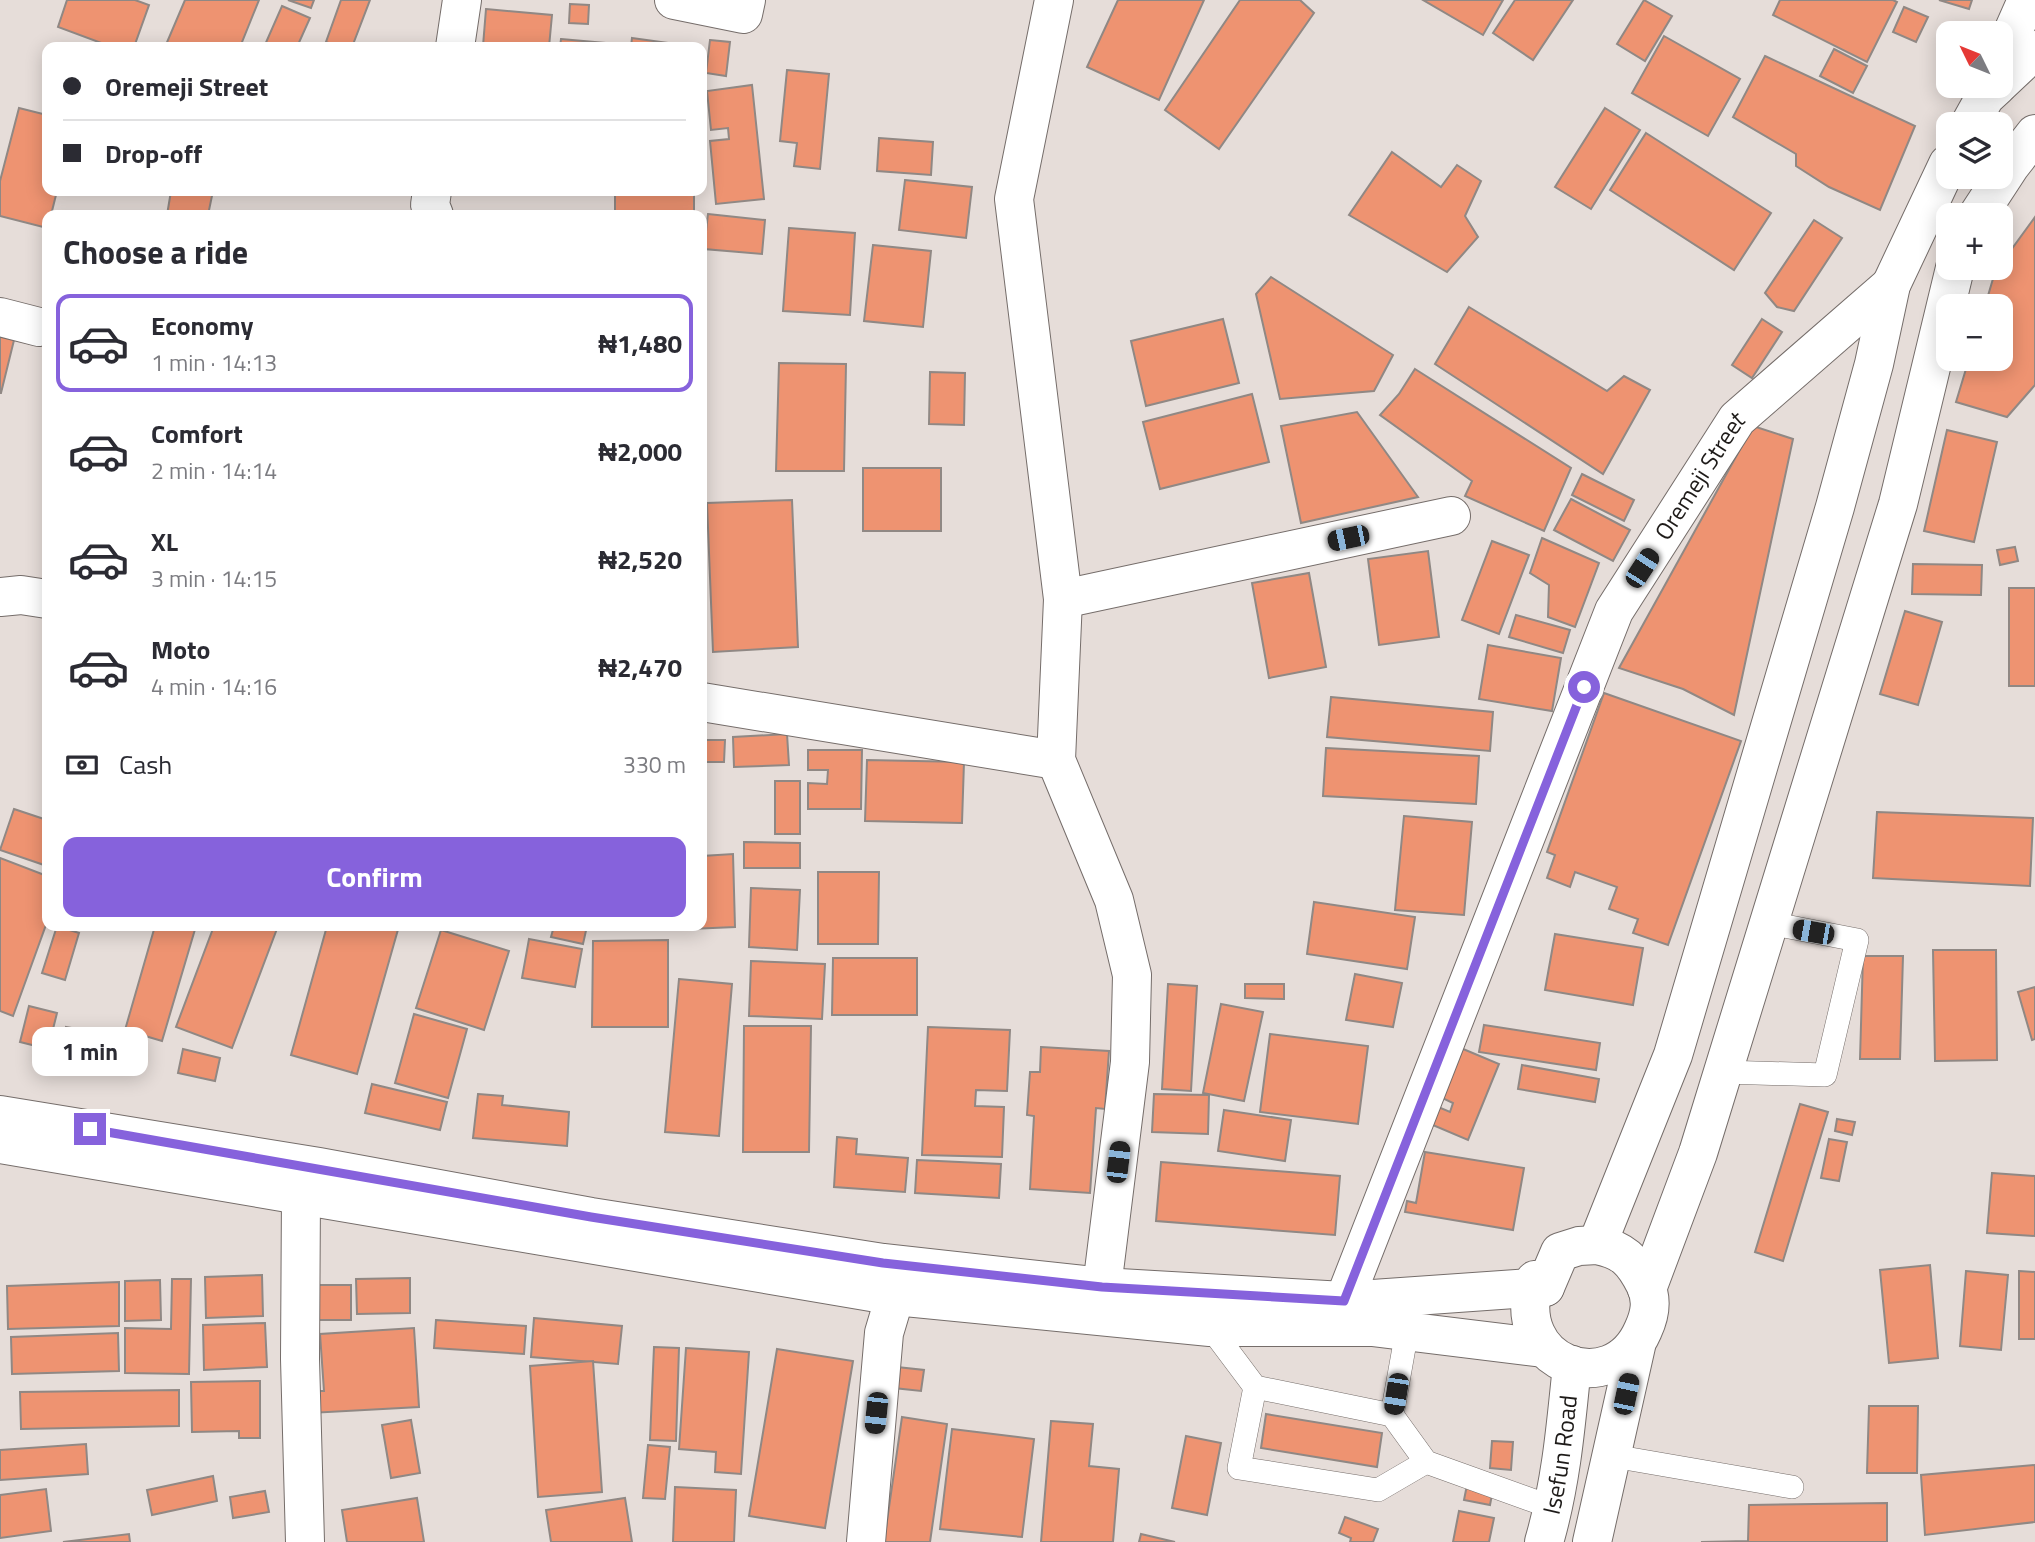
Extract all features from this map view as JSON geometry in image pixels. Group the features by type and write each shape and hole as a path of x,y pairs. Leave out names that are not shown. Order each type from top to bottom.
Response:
{"street":[{"path":"455,42 462,0"},
{"path":"674,0 743,14 746,0"},
{"path":"1054,0 1014,199 1063,599 1056,760 1114,900 1132,975 1130,1062 1102,1287"},
{"path":"2013,30 2026,0"},
{"path":"2013,71 2035,50"},
{"path":"1986,203 2035,134"},
{"path":"1597,1245 1674,1055 1835,507 1874,364 1891,285 1936,189"},
{"path":"1647,1289 1698,1153 1898,504 1952,280"},
{"name":"Oremeji Street","path":"1344,1301 1614,611 1737,419 1891,285"},
{"path":"0,317 39,327"},
{"path":"1063,599 1451,516"},
{"path":"0,597 21,595 42,597"},
{"path":"707,703 1056,760"},
{"path":"0,1115 319,1167 591,1217 883,1263 1102,1287 1344,1301 1545,1287"},
{"path":"0,1144 895,1296 1210,1328 1372,1327 1558,1357 1588,1368 1604,1367 1620,1360 1636,1346"},
{"path":"302,1195 300,1359 305,1542"},
{"path":"1545,1287 1560,1252 1579,1246 1597,1245 1616,1249 1629,1260 1647,1289"},
{"path":"1545,1287 1535,1280 1529,1297 1529,1315 1534,1333 1558,1357"},
{"name":"Isefun Road","path":"1592,1542 1636,1346 1651,1313 1647,1289"},
{"path":"866,1542 884,1333 895,1296"},
{"name":"Isefun Road","path":"1549,1525 1566,1430 1558,1357"}],"lane":[{"path":"1723,1072 1825,1075 1857,940 1769,923"},
{"path":"1210,1328 1255,1387 1392,1415 1426,1462 1549,1525"},
{"path":"1392,1415 1407,1331"},
{"path":"1255,1387 1239,1468 1378,1490 1426,1462"},
{"path":"1613,1456 1792,1487"}],"building":[{"path":"67,0 135,0 149,5 136,42 98,42 58,27"},
{"path":"185,0 259,0 242,42 167,42"},
{"path":"288,0 314,0 311,8"},
{"path":"341,0 370,0 354,42 326,42"},
{"path":"1118,0 1204,0 1159,100 1087,67"},
{"path":"1240,0 1300,0 1314,13 1219,149 1165,110"},
{"path":"1423,0 1503,0 1483,35"},
{"path":"1515,0 1573,0 1533,60 1493,33"},
{"path":"1644,0 1672,16 1645,61 1617,44"},
{"path":"1780,0 1897,2 1867,62 1773,15"},
{"path":"1939,0 1972,0 1969,9"},
{"path":"570,4 589,5 588,24 569,23"},
{"path":"282,6 310,18 299,42 266,42"},
{"path":"1904,7 1928,17 1916,42 1893,32"},
{"path":"486,9 552,15 549,42 483,42"},
{"path":"1664,36 1740,79 1708,136 1632,93"},
{"path":"632,38 661,42 632,42"},
{"path":"561,39 594,42 561,42"},
{"path":"710,40 730,42 726,76 707,73"},
{"path":"1834,49 1867,66 1853,93 1820,76"},
{"path":"1765,56 1915,126 1880,210 1829,187 1796,166 1796,154 1733,117"},
{"path":"787,70 829,74 820,169 794,166 797,143 780,141"},
{"path":"752,85 764,199 716,204 710,141 729,139 728,128 711,130 707,91"},
{"path":"19,108 42,114 42,196 56,196 52,210 42,210 42,227 0,216 0,181"},
{"path":"1605,108 1640,130 1591,209 1555,187"},
{"path":"1646,133 1771,213 1734,270 1610,190"},
{"path":"879,138 933,142 931,175 877,171"},
{"path":"1392,152 1441,187 1457,165 1481,181 1465,216 1478,237 1447,272 1349,215"},
{"path":"905,180 972,187 966,238 899,230"},
{"path":"170,196 212,196 209,210 168,210"},
{"path":"615,196 694,196 694,210 615,210"},
{"path":"708,214 765,220 762,254 707,249"},
{"path":"2035,217 2035,385 2007,417 1956,402 1965,371 2013,371 2013,294 1989,294 1993,280 2013,280 2013,247"},
{"path":"1814,220 1842,238 1794,311 1777,307 1765,293"},
{"path":"789,228 855,233 850,315 783,311"},
{"path":"873,245 931,251 923,327 864,321"},
{"path":"1271,277 1393,355 1374,391 1280,399 1256,294"},
{"path":"1469,307 1607,391 1624,376 1650,390 1603,474 1435,364"},
{"path":"1223,319 1239,383 1146,406 1131,341"},
{"path":"1762,319 1782,332 1752,378 1732,365"},
{"path":"0,328 16,332 1,393 0,393"},
{"path":"779,363 846,364 844,471 776,471"},
{"path":"1415,369 1571,468 1544,531 1465,496 1472,481 1380,415 1399,394"},
{"path":"930,372 965,373 964,425 929,424"},
{"path":"1252,394 1269,462 1160,489 1143,422"},
{"path":"1357,412 1418,497 1301,523 1281,426"},
{"path":"1753,426 1793,439 1734,715 1683,689 1619,668"},
{"path":"1947,430 1997,442 1974,542 1924,531"},
{"path":"863,468 941,468 941,531 863,531"},
{"path":"1582,474 1634,500 1624,521 1572,495"},
{"path":"1571,499 1630,530 1613,561 1554,530"},
{"path":"792,500 798,647 713,652 707,503"},
{"path":"1542,538 1599,563 1575,627 1548,617 1549,585 1530,573"},
{"path":"1492,541 1529,555 1499,634 1462,620"},
{"path":"2015,547 2018,561 2000,565 1997,550"},
{"path":"1428,551 1439,637 1379,645 1368,559"},
{"path":"1913,564 1982,565 1981,595 1912,594"},
{"path":"1309,573 1326,667 1269,678 1252,583"},
{"path":"2009,588 2035,588 2035,686 2009,686"},
{"path":"1905,611 1942,622 1918,705 1880,694"},
{"path":"1516,615 1570,630 1563,653 1509,637"},
{"path":"1488,645 1561,658 1552,711 1479,699"},
{"path":"1604,693 1741,741 1668,945 1633,933 1638,919 1609,909 1617,887 1575,872 1570,887 1547,878 1555,855 1547,852"},
{"path":"1331,697 1493,712 1490,751 1327,737"},
{"path":"787,734 789,765 734,767 733,737"},
{"path":"707,740 725,740 724,762 707,762"},
{"path":"1326,748 1479,756 1476,804 1323,796"},
{"path":"808,750 862,750 861,809 808,809 808,783 827,784 828,770 808,770"},
{"path":"867,760 964,762 962,823 865,821"},
{"path":"775,781 800,781 800,834 775,834"},
{"path":"14,809 42,818 42,864 0,850"},
{"path":"1877,812 2033,818 2030,886 1873,878"},
{"path":"1404,816 1472,822 1464,915 1395,910"},
{"path":"744,842 800,843 800,868 744,868"},
{"path":"733,854 735,927 707,928 707,856"},
{"path":"0,858 42,874 44,931 13,1016 0,1011"},
{"path":"818,872 879,872 878,944 818,944"},
{"path":"751,888 800,890 797,950 749,947"},
{"path":"1314,902 1415,917 1407,969 1307,954"},
{"path":"55,931 79,933 65,980 42,973"},
{"path":"154,931 195,931 162,1041 125,1030"},
{"path":"212,931 276,931 232,1048 176,1027"},
{"path":"326,931 398,931 357,1074 291,1055"},
{"path":"441,931 509,951 484,1030 416,1008"},
{"path":"553,931 586,931 583,944 551,937"},
{"path":"1555,934 1643,948 1633,1005 1545,990"},
{"path":"529,939 582,949 575,987 522,978"},
{"path":"668,940 668,1027 592,1027 593,941"},
{"path":"1933,950 1996,950 1997,1060 1935,1061"},
{"path":"1863,956 1903,956 1900,1059 1860,1059"},
{"path":"833,958 917,958 917,1015 832,1015"},
{"path":"751,961 825,964 822,1019 749,1016"},
{"path":"1355,974 1402,983 1393,1027 1346,1020"},
{"path":"679,979 732,984 719,1136 665,1132"},
{"path":"1168,984 1197,986 1191,1091 1162,1089"},
{"path":"1245,984 1284,984 1284,999 1245,998"},
{"path":"2035,987 2035,1039 2032,1040 2018,992"},
{"path":"1221,1004 1263,1012 1244,1101 1203,1093"},
{"path":"29,1006 57,1013 48,1049 20,1042"},
{"path":"414,1014 467,1029 448,1098 395,1083"},
{"path":"1484,1025 1600,1043 1596,1070 1479,1052"},
{"path":"744,1026 811,1026 809,1152 743,1152"},
{"path":"66,1027 128,1038 122,1074 59,1063"},
{"path":"928,1027 1010,1030 1007,1091 976,1090 975,1106 1004,1107 1002,1157 922,1155"},
{"path":"1270,1034 1368,1046 1358,1124 1260,1112"},
{"path":"1456,1046 1499,1064 1468,1140 1428,1123 1436,1106 1450,1112 1453,1103 1436,1095"},
{"path":"1041,1047 1109,1051 1105,1109 1096,1108 1090,1193 1030,1189 1034,1116 1027,1115 1030,1072 1040,1072"},
{"path":"183,1049 220,1058 215,1081 178,1073"},
{"path":"1522,1065 1599,1079 1595,1102 1518,1089"},
{"path":"372,1084 447,1102 440,1130 365,1113"},
{"path":"478,1094 503,1096 502,1105 569,1112 567,1146 473,1138"},
{"path":"1154,1094 1209,1095 1208,1134 1152,1132"},
{"path":"1800,1104 1828,1112 1783,1261 1755,1252"},
{"path":"1224,1110 1291,1120 1285,1161 1218,1151"},
{"path":"1837,1119 1855,1122 1852,1135 1835,1131"},
{"path":"837,1137 857,1139 856,1154 908,1158 905,1192 834,1187"},
{"path":"1829,1139 1847,1142 1839,1181 1821,1178"},
{"path":"1425,1152 1524,1168 1513,1230 1405,1212 1407,1201 1416,1203"},
{"path":"917,1160 1001,1164 999,1198 915,1193"},
{"path":"1161,1162 1340,1176 1335,1235 1156,1221"},
{"path":"1992,1173 2035,1176 2035,1236 1987,1233"},
{"path":"1930,1265 1938,1358 1889,1363 1880,1270"},
{"path":"1966,1271 2008,1275 2001,1350 1960,1346"},
{"path":"2019,1271 2035,1272 2035,1339 2019,1339"},
{"path":"262,1275 263,1316 206,1318 205,1277"},
{"path":"410,1278 410,1313 357,1314 356,1279"},
{"path":"172,1279 191,1279 189,1374 125,1373 125,1328 171,1329"},
{"path":"160,1280 161,1320 125,1321 125,1281"},
{"path":"119,1282 119,1326 8,1329 7,1286"},
{"path":"312,1285 351,1285 351,1320 312,1320"},
{"path":"534,1318 622,1326 618,1364 531,1357"},
{"path":"436,1320 526,1326 524,1354 434,1348"},
{"path":"265,1323 267,1367 204,1370 203,1325"},
{"path":"414,1328 419,1407 310,1413 309,1391 324,1391 320,1334"},
{"path":"118,1333 119,1371 12,1374 11,1337"},
{"path":"654,1347 679,1348 676,1441 650,1440"},
{"path":"686,1348 749,1352 741,1474 715,1472 716,1452 679,1449"},
{"path":"777,1349 853,1361 825,1528 749,1516"},
{"path":"593,1361 602,1492 538,1497 530,1366"},
{"path":"897,1367 924,1370 921,1391 894,1388"},
{"path":"260,1381 260,1438 239,1438 239,1431 192,1432 191,1382"},
{"path":"179,1390 179,1426 21,1429 20,1392"},
{"path":"1869,1406 1918,1406 1917,1473 1867,1473"},
{"path":"1266,1414 1382,1433 1377,1467 1261,1448"},
{"path":"902,1417 947,1424 930,1542 884,1542"},
{"path":"411,1420 420,1473 391,1478 382,1425"},
{"path":"1051,1421 1093,1424 1089,1466 1119,1469 1113,1542 1041,1542"},
{"path":"952,1429 1034,1439 1022,1537 940,1529"},
{"path":"1186,1436 1221,1443 1207,1515 1172,1508"},
{"path":"1492,1441 1513,1442 1511,1470 1490,1468"},
{"path":"86,1444 88,1474 0,1480 0,1450"},
{"path":"648,1445 670,1447 665,1499 643,1498"},
{"path":"2035,1465 2035,1522 1925,1535 1921,1475"},
{"path":"213,1476 217,1501 152,1515 147,1490"},
{"path":"1467,1485 1493,1489 1490,1505 1464,1500"},
{"path":"675,1487 736,1490 734,1542 673,1542"},
{"path":"46,1489 51,1531 0,1538 0,1495"},
{"path":"265,1491 269,1512 233,1518 230,1497"},
{"path":"417,1498 424,1542 347,1542 342,1510"},
{"path":"625,1498 632,1542 551,1542 546,1510"},
{"path":"1887,1503 1887,1542 1701,1542 1748,1541 1749,1505"},
{"path":"1459,1511 1494,1518 1489,1542 1453,1542"},
{"path":"1345,1517 1378,1529 1373,1542 1350,1542 1351,1538 1339,1533"},
{"path":"129,1534 130,1542 63,1542"},
{"path":"1141,1534 1175,1542 1139,1542"}],"route":[{"path":"90,1129 319,1167 591,1217 883,1263 1102,1287 1344,1301 1584,687"}]}
